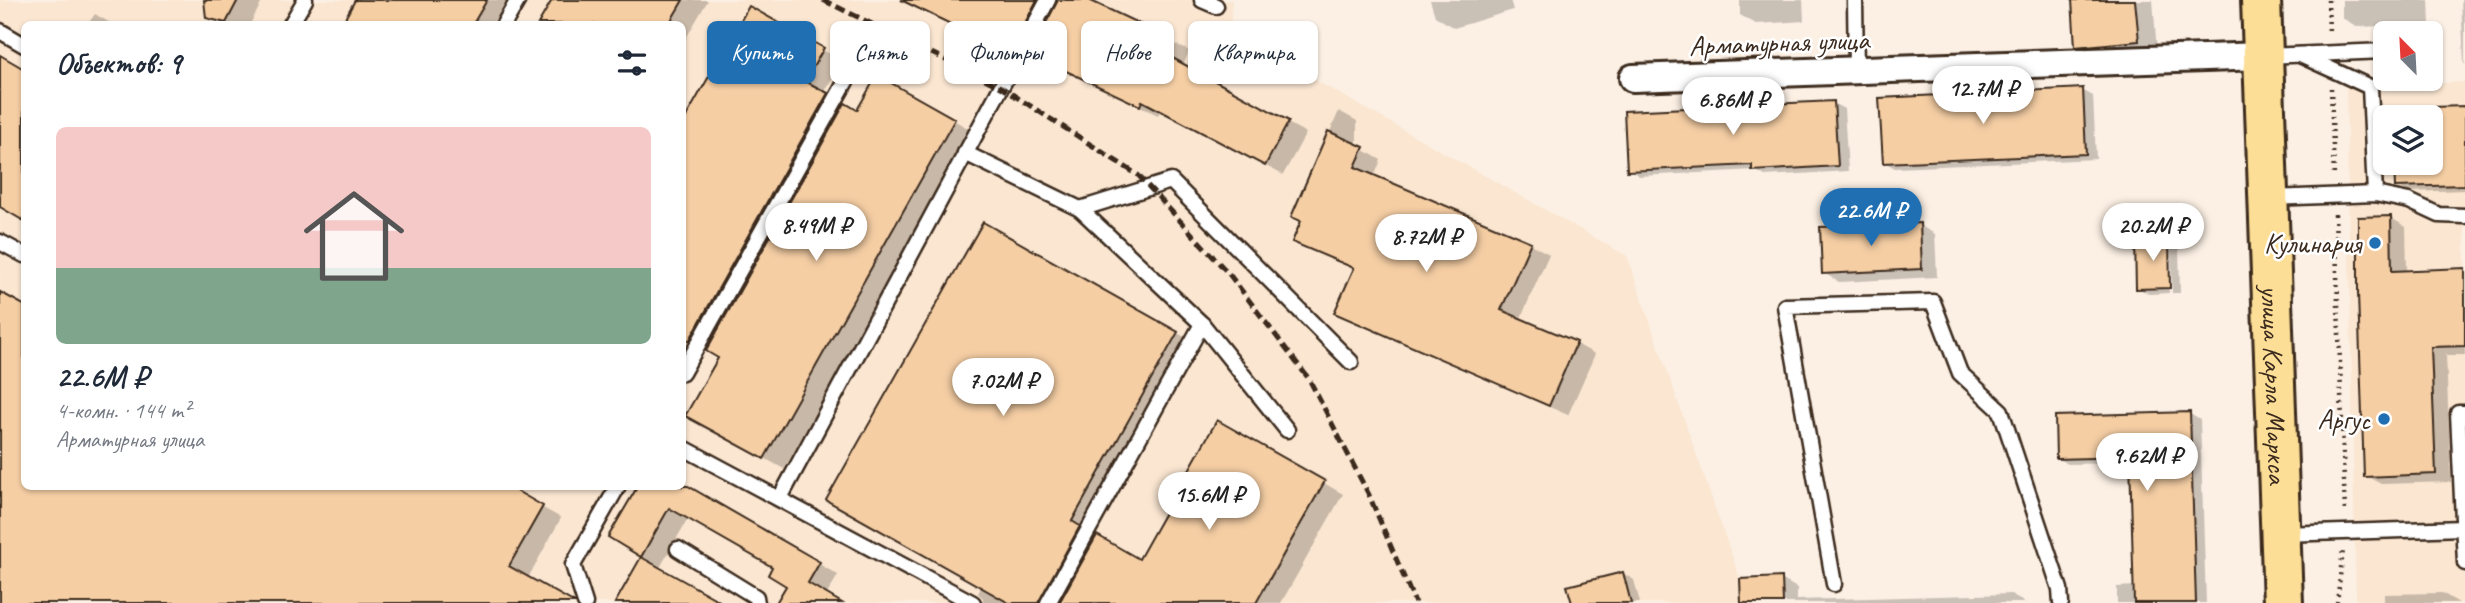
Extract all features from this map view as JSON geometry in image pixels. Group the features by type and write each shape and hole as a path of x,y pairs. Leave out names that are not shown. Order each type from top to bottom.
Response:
{"main road":[{"name":"улица Карла Маркса","path":"2261,0 2283,603"}],"street":[{"name":"Арматурная улица","path":"1633,78 2263,56"}],"lane":[{"path":"293,21 304,0"},
{"path":"507,21 518,0"},
{"path":"780,498 1048,0"},
{"path":"1854,0 1856,71"},
{"path":"0,31 21,43"},
{"path":"2263,56 2300,55 2330,60 2373,53"},
{"path":"2330,60 2370,87 2375,194"},
{"path":"686,366 845,84"},
{"path":"965,153 1080,209 1202,324 1287,430"},
{"path":"1080,209 1171,180 1351,362"},
{"path":"2268,198 2375,194 2409,201 2439,215 2465,216"},
{"path":"0,242 21,253"},
{"path":"1834,584 1785,306 1933,302 1960,373 2001,411 2060,589 2060,603"},
{"path":"1048,603 1202,324"},
{"path":"2465,413 2458,413 2465,563"},
{"path":"686,449 973,603"},
{"path":"585,603 573,565 616,490"},
{"path":"2281,534 2463,528"},
{"path":"678,549 756,597 757,603"}],"path":[{"path":"2328,0 2345,532 2337,603"}],"shaded area":[{"path":"0,0 1232,0 1231,21 1188,21 1188,84 1318,84 1318,82 1627,256 1740,579 1741,603 0,603"},
{"path":"2465,82 2465,603 2356,603 2346,88 2373,87 2373,91 2443,91 2443,83"}],"building":[{"path":"204,0 238,0 227,21 206,18"},
{"path":"355,0 487,0 475,21 344,21"},
{"path":"552,0 683,0 671,21 540,21"},
{"path":"901,0 1037,0 1026,21 944,21"},
{"path":"1058,0 1089,0 1134,21 1081,21 1081,78 1067,71 1067,21 1047,21"},
{"path":"2072,0 2135,0 2139,41 2075,47"},
{"path":"749,6 776,21 740,21"},
{"path":"816,44 824,48 816,62"},
{"path":"0,55 21,67 21,219 0,207"},
{"path":"1174,59 1188,66 1188,84 1221,84 1289,121 1265,166 1142,101 1140,106 1093,84 1174,84"},
{"path":"707,80 707,84 811,84 828,93 689,341 686,340 686,117"},
{"path":"872,84 893,84 955,119 764,459 686,414 718,358 706,351 845,103 857,110"},
{"path":"2083,88 2086,154 1883,163 1879,98"},
{"path":"1834,101 1838,166 1752,171 1752,165 1627,171 1624,111"},
{"path":"2465,106 2465,185 2395,187 2394,175 2443,175 2443,107"},
{"path":"1328,131 1364,147 1355,167 1531,242 1501,310 1577,342 1549,406 1334,313 1354,268 1292,242 1301,221 1291,217"},
{"path":"2391,216 2392,271 2465,268 2465,346 2431,347 2436,474 2364,477 2358,217"},
{"path":"983,222 1178,332 1072,521 1080,526 1038,603 1009,603 826,500"},
{"path":"1920,223 1922,269 1822,274 1820,227"},
{"path":"2169,237 2170,288 2136,289 2135,239"},
{"path":"0,292 21,303 21,490 515,490 543,506 509,566 575,603 0,603"},
{"path":"2190,412 2196,603 2134,603 2130,457 2056,459 2055,416"},
{"path":"1217,420 1325,481 1256,603 1059,603 1097,535 1139,559"},
{"path":"688,486 820,562 808,583 842,603 776,603 786,586 768,575 772,567 669,508 641,557 608,537 635,490 686,490"},
{"path":"641,557 723,603 615,603"},
{"path":"1623,572 1631,603 1572,603 1567,586"},
{"path":"1782,577 1783,603 1741,603 1740,579"}],"railway":[{"path":"823,0 1001,87 1138,175 1229,274 1309,379 1369,495 1415,603"}],"place":[{"name":"Кулинария","path":"2375,243"},
{"name":"Аргус","path":"2384,419"}]}
